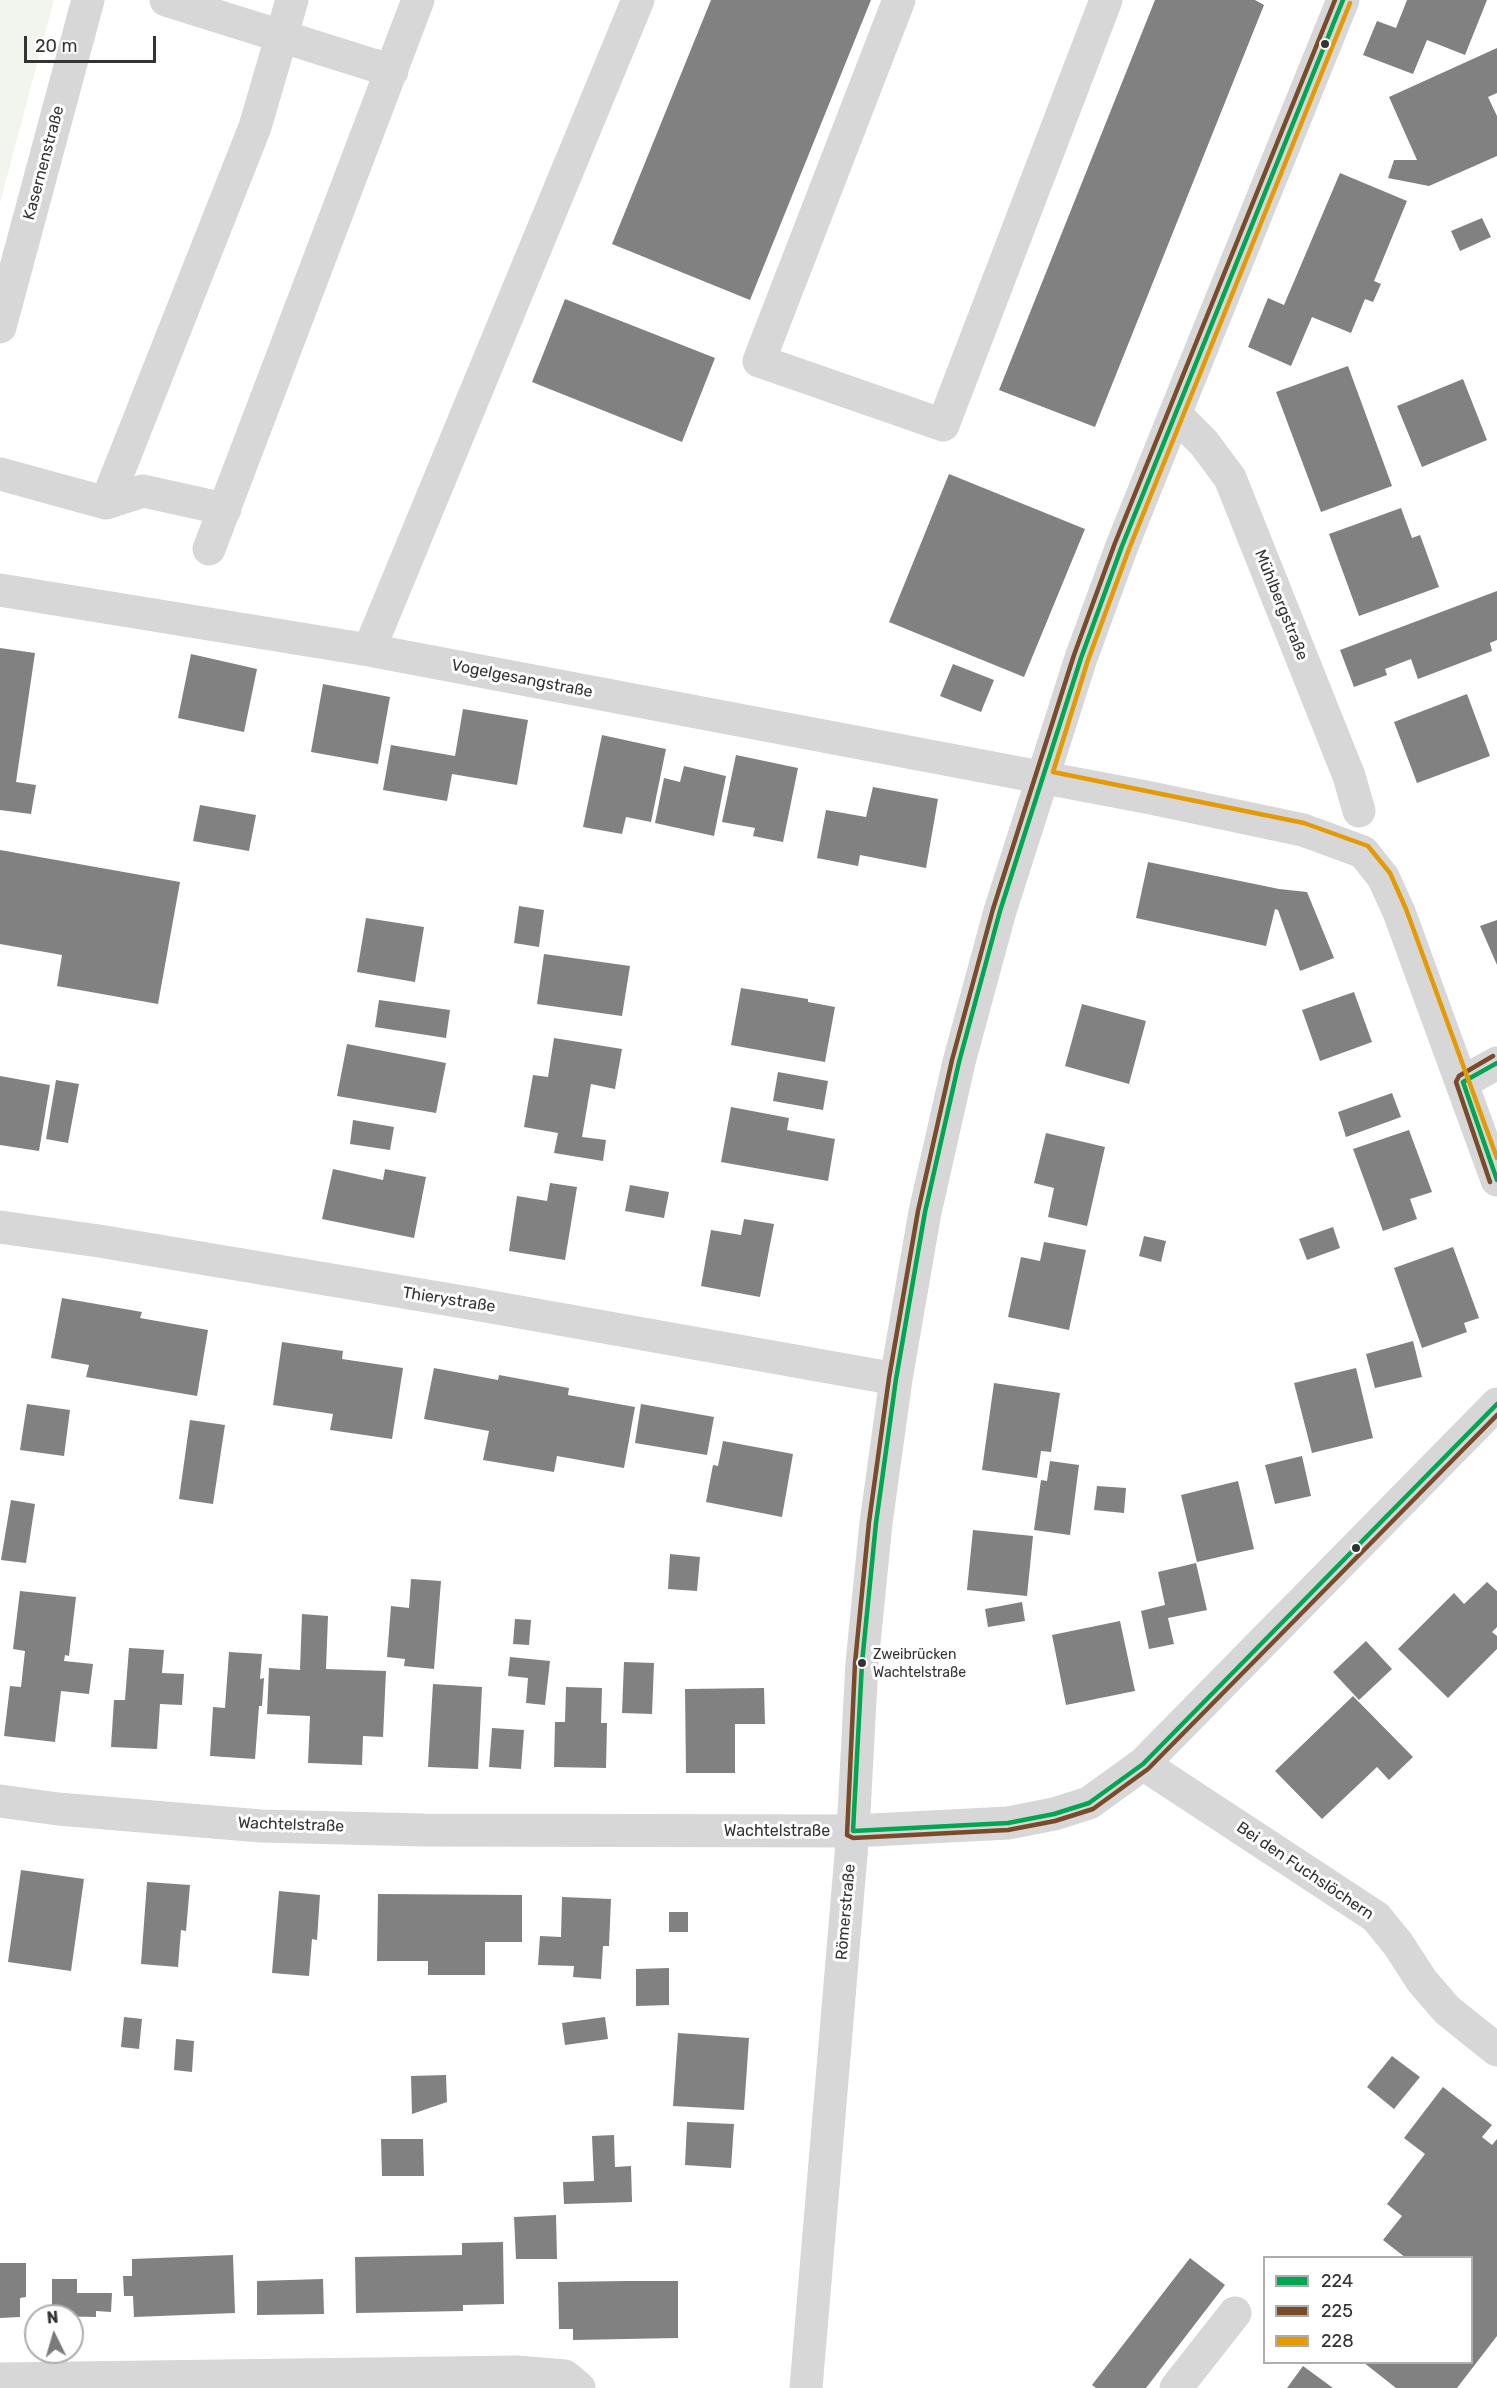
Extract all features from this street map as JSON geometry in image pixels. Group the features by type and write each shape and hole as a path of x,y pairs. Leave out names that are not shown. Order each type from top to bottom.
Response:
{"street":[{"name":"Kasernenstraße","path":"0,327 88,0"},
{"path":"166,0 392,71"},
{"path":"106,503 255,128 292,0"},
{"path":"209,549 418,0"},
{"path":"369,650 638,0"},
{"path":"899,0 759,361 943,425 1106,0"},
{"name":"Römerstraße","path":"806,2388 853,1831 862,1663 876,1523 896,1379 925,1212 958,1062 1000,911 1081,658 1174,414 1343,0"},
{"name":"Mühlbergstraße","path":"1174,414 1204,443 1230,478 1350,776 1359,812"},
{"path":"0,474 106,503 142,490 225,509"},
{"name":"Vogelgesangstraße","path":"0,590 369,650 1043,778"},
{"path":"1043,778 1303,830 1363,852 1383,877 1399,912 1497,1180"},
{"path":"1463,1082 1497,1063"},
{"name":"Thierystraße","path":"0,1227 99,1240 896,1379"},
{"name":"Wachtelstraße","path":"0,1802 261,1826 424,1830 853,1831 1008,1823 1054,1814 1089,1803 1143,1764 1497,1404"},
{"name":"Bei den Fuchslöchern","path":"1143,1764 1376,1917 1398,1944 1422,1981 1447,2010 1497,2050"},
{"path":"1176,2388 1235,2313"},
{"path":"0,2379 517,2372 565,2376 579,2388"}],"shaded area":[{"path":"0,0 54,0 0,203"}],"building":[{"path":"711,0 871,0 750,300 612,244"},
{"path":"1155,0 1255,0 1264,5 1095,427 999,390"},
{"path":"1407,0 1487,0 1465,55 1427,40 1413,74 1363,55 1377,21 1396,28"},
{"path":"1497,48 1497,93 1488,97 1497,116 1497,156 1429,186 1388,178 1394,160 1417,160 1389,97"},
{"path":"1340,173 1407,201 1374,281 1381,284 1373,302 1365,299 1351,333 1312,317 1291,366 1248,347 1268,298 1284,305"},
{"path":"1482,218 1491,237 1460,251 1451,231"},
{"path":"565,299 715,358 682,442 532,382"},
{"path":"1348,366 1392,486 1321,512 1276,392"},
{"path":"1463,379 1487,440 1422,467 1397,406"},
{"path":"949,474 1085,529 1024,677 889,622"},
{"path":"1401,508 1412,538 1420,535 1439,587 1359,616 1329,534"},
{"path":"1497,591 1497,640 1490,643 1492,651 1418,679 1411,659 1385,669 1387,675 1354,687 1340,650"},
{"path":"0,648 35,653 16,782 36,785 31,814 0,810"},
{"path":"191,654 257,669 244,732 178,718"},
{"path":"953,664 994,680 981,712 940,696"},
{"path":"323,684 390,697 378,764 311,752"},
{"path":"1467,694 1490,756 1417,783 1394,722"},
{"path":"463,709 528,720 517,785 452,774 447,801 383,790 391,745 455,756"},
{"path":"602,735 666,749 651,822 626,817 622,834 583,827"},
{"path":"736,755 798,768 783,842 753,836 755,828 722,822"},
{"path":"684,766 726,776 714,836 655,823 664,778 680,782"},
{"path":"873,787 938,799 926,868 860,855 858,866 817,858 826,810 866,817"},
{"path":"200,805 256,815 249,851 193,841"},
{"path":"0,850 180,882 158,1004 57,986 62,955 0,944"},
{"path":"1148,862 1279,889 1307,892 1334,958 1300,971 1278,910 1275,909 1266,946 1136,918"},
{"path":"519,906 544,910 539,947 514,943"},
{"path":"366,918 424,927 415,982 357,972"},
{"path":"1497,920 1497,965 1480,926"},
{"path":"544,954 630,966 622,1016 537,1004"},
{"path":"741,988 808,999 808,1002 835,1007 825,1062 731,1045"},
{"path":"1354,992 1372,1042 1320,1061 1302,1010"},
{"path":"379,1000 450,1010 446,1038 375,1027"},
{"path":"1082,1004 1146,1021 1129,1084 1065,1066"},
{"path":"554,1038 622,1049 615,1089 591,1084 582,1137 606,1140 603,1161 554,1153 558,1133 524,1127 533,1075 548,1077"},
{"path":"347,1044 446,1063 436,1113 337,1096"},
{"path":"778,1072 828,1081 823,1110 773,1101"},
{"path":"0,1076 50,1085 39,1151 0,1145"},
{"path":"56,1080 79,1084 68,1143 46,1139"},
{"path":"1392,1093 1401,1117 1346,1137 1338,1112"},
{"path":"731,1107 789,1118 787,1130 835,1139 828,1181 721,1162"},
{"path":"353,1120 394,1127 390,1150 350,1144"},
{"path":"1409,1130 1432,1192 1410,1199 1417,1219 1383,1231 1353,1149"},
{"path":"1046,1133 1105,1147 1087,1226 1048,1217 1054,1188 1034,1183"},
{"path":"333,1169 383,1180 385,1169 426,1177 414,1238 322,1219"},
{"path":"550,1183 577,1187 565,1260 509,1251 517,1196 547,1201"},
{"path":"630,1185 669,1192 664,1218 625,1211"},
{"path":"744,1219 774,1224 760,1297 701,1286 711,1230 741,1235"},
{"path":"1333,1227 1340,1248 1307,1260 1299,1239"},
{"path":"1144,1236 1166,1241 1161,1262 1139,1256"},
{"path":"1044,1242 1086,1250 1069,1330 1008,1317 1021,1257 1040,1261"},
{"path":"1453,1247 1479,1318 1464,1323 1467,1332 1422,1348 1394,1268"},
{"path":"62,1298 142,1312 140,1318 208,1330 197,1396 86,1377 89,1365 51,1358"},
{"path":"1413,1341 1422,1377 1375,1388 1366,1354"},
{"path":"282,1342 343,1351 342,1359 403,1368 392,1439 330,1430 333,1414 273,1405"},
{"path":"434,1368 498,1380 499,1375 569,1388 568,1395 635,1407 624,1468 557,1456 554,1472 483,1460 489,1431 424,1419"},
{"path":"1356,1368 1373,1438 1312,1453 1294,1383"},
{"path":"994,1383 1060,1393 1051,1452 1041,1451 1037,1478 982,1470"},
{"path":"27,1404 70,1410 64,1456 20,1450"},
{"path":"641,1404 714,1417 707,1455 635,1443"},
{"path":"190,1420 225,1425 213,1504 179,1499"},
{"path":"723,1441 793,1454 782,1517 706,1502 713,1465 718,1466"},
{"path":"1302,1456 1311,1496 1275,1504 1265,1465"},
{"path":"1050,1461 1079,1465 1070,1535 1034,1530 1041,1480 1047,1481"},
{"path":"1238,1481 1254,1549 1197,1562 1181,1495"},
{"path":"1097,1486 1126,1488 1124,1513 1094,1510"},
{"path":"11,1500 35,1504 26,1563 1,1560"},
{"path":"973,1530 1033,1536 1027,1596 967,1590"},
{"path":"670,1554 700,1557 697,1591 668,1589"},
{"path":"1196,1563 1207,1610 1168,1618 1174,1644 1149,1649 1141,1611 1165,1605 1158,1572"},
{"path":"411,1579 441,1581 434,1669 404,1666 405,1659 387,1657 391,1606 409,1608"},
{"path":"1487,1582 1497,1591 1497,1627 1492,1632 1497,1636 1497,1649 1448,1698 1398,1649 1454,1593 1464,1604"},
{"path":"20,1591 76,1597 69,1656 65,1655 64,1661 93,1664 89,1694 61,1691 55,1742 4,1736 10,1686 21,1687 25,1651 13,1649"},
{"path":"1022,1602 1025,1621 988,1627 985,1609"},
{"path":"302,1614 328,1616 326,1669 386,1671 383,1737 363,1736 362,1765 308,1763 310,1716 267,1714 269,1668 300,1670"},
{"path":"515,1619 531,1620 529,1645 513,1644"},
{"path":"1120,1621 1135,1691 1066,1705 1052,1635"},
{"path":"1366,1641 1392,1669 1359,1700 1333,1672"},
{"path":"129,1648 164,1650 162,1673 184,1674 182,1705 160,1704 157,1749 111,1747 114,1700 125,1700"},
{"path":"229,1652 262,1654 260,1679 264,1678 262,1706 259,1706 255,1759 210,1756 213,1707 225,1708"},
{"path":"510,1657 550,1661 545,1705 526,1703 528,1678 508,1676"},
{"path":"624,1662 654,1663 652,1714 622,1713"},
{"path":"433,1684 482,1687 478,1769 428,1767"},
{"path":"566,1687 602,1688 601,1723 607,1723 606,1768 554,1767 555,1722 565,1722"},
{"path":"764,1688 765,1724 735,1724 735,1773 686,1773 685,1689"},
{"path":"1353,1696 1413,1757 1389,1780 1377,1767 1322,1819 1275,1771"},
{"path":"492,1728 524,1730 521,1769 489,1767"},
{"path":"21,1870 84,1879 71,1971 8,1962"},
{"path":"147,1882 190,1885 186,1931 181,1930 178,1967 141,1964"},
{"path":"279,1891 320,1895 317,1940 312,1939 309,1976 272,1973"},
{"path":"378,1894 522,1895 522,1942 485,1942 485,1975 428,1975 428,1961 377,1961"},
{"path":"562,1897 611,1899 609,1946 603,1946 601,1979 573,1977 574,1966 538,1965 540,1936 561,1937"},
{"path":"669,1912 688,1912 688,1932 669,1932"},
{"path":"669,1968 669,2005 636,2006 636,1969"},
{"path":"124,2017 142,2019 139,2049 121,2047"},
{"path":"605,2017 608,2039 565,2045 562,2023"},
{"path":"678,2033 749,2038 744,2110 673,2106"},
{"path":"176,2039 194,2041 192,2072 174,2070"},
{"path":"1392,2056 1420,2077 1394,2109 1367,2087"},
{"path":"446,2075 447,2102 412,2114 411,2076"},
{"path":"1443,2087 1492,2125 1482,2137 1492,2145 1497,2139 1497,2336 1457,2388 1396,2388 1366,2364 1473,2364 1473,2256 1403,2256 1383,2240 1402,2216 1387,2204 1425,2154 1404,2138"},
{"path":"687,2122 734,2124 731,2168 685,2165"},
{"path":"614,2135 615,2167 631,2166 632,2202 564,2204 563,2182 594,2181 592,2136"},
{"path":"381,2139 423,2139 424,2176 382,2176"},
{"path":"556,2215 557,2259 516,2259 514,2217"},
{"path":"503,2242 504,2304 463,2305 463,2311 356,2313 355,2257 462,2255 462,2243"},
{"path":"233,2255 235,2313 134,2317 133,2296 124,2296 123,2276 132,2276 132,2259"},
{"path":"1190,2258 1225,2285 1146,2388 1096,2388 1092,2385"},
{"path":"0,2263 26,2263 26,2297 20,2298 20,2317 0,2318"},
{"path":"52,2279 77,2279 77,2293 112,2293 111,2312 96,2311 96,2317 84,2317 84,2304 52,2304"},
{"path":"323,2279 324,2314 257,2315 257,2281"},
{"path":"678,2281 678,2338 573,2340 573,2329 559,2329 558,2282"},
{"path":"1303,2366 1333,2388 1287,2388"}],"transit line":[{"name":"225","path":"1335,0 1115,543 1074,655 993,909 952,1060 918,1211 889,1378 869,1522 855,1663 847,1835 853,1838 1008,1830 1055,1821 1093,1809 1148,1769 1497,1415"},
{"name":"224","path":"1343,0 1122,546 1081,658 1000,911 959,1062 925,1212 896,1379 876,1523 862,1663 853,1831 1008,1823 1054,1814 1089,1803 1143,1764 1497,1404"},
{"name":"228","path":"1350,3 1129,549 1088,660 1053,772 1304,823 1368,846 1390,873 1406,909 1497,1158"},
{"name":"225","path":"1490,1182 1456,1082 1459,1076 1493,1056"},
{"name":"224","path":"1497,1063 1463,1082 1497,1180"}],"place":[{"name":"Zweibrücken Wachtelstraße","path":"862,1663"}]}
